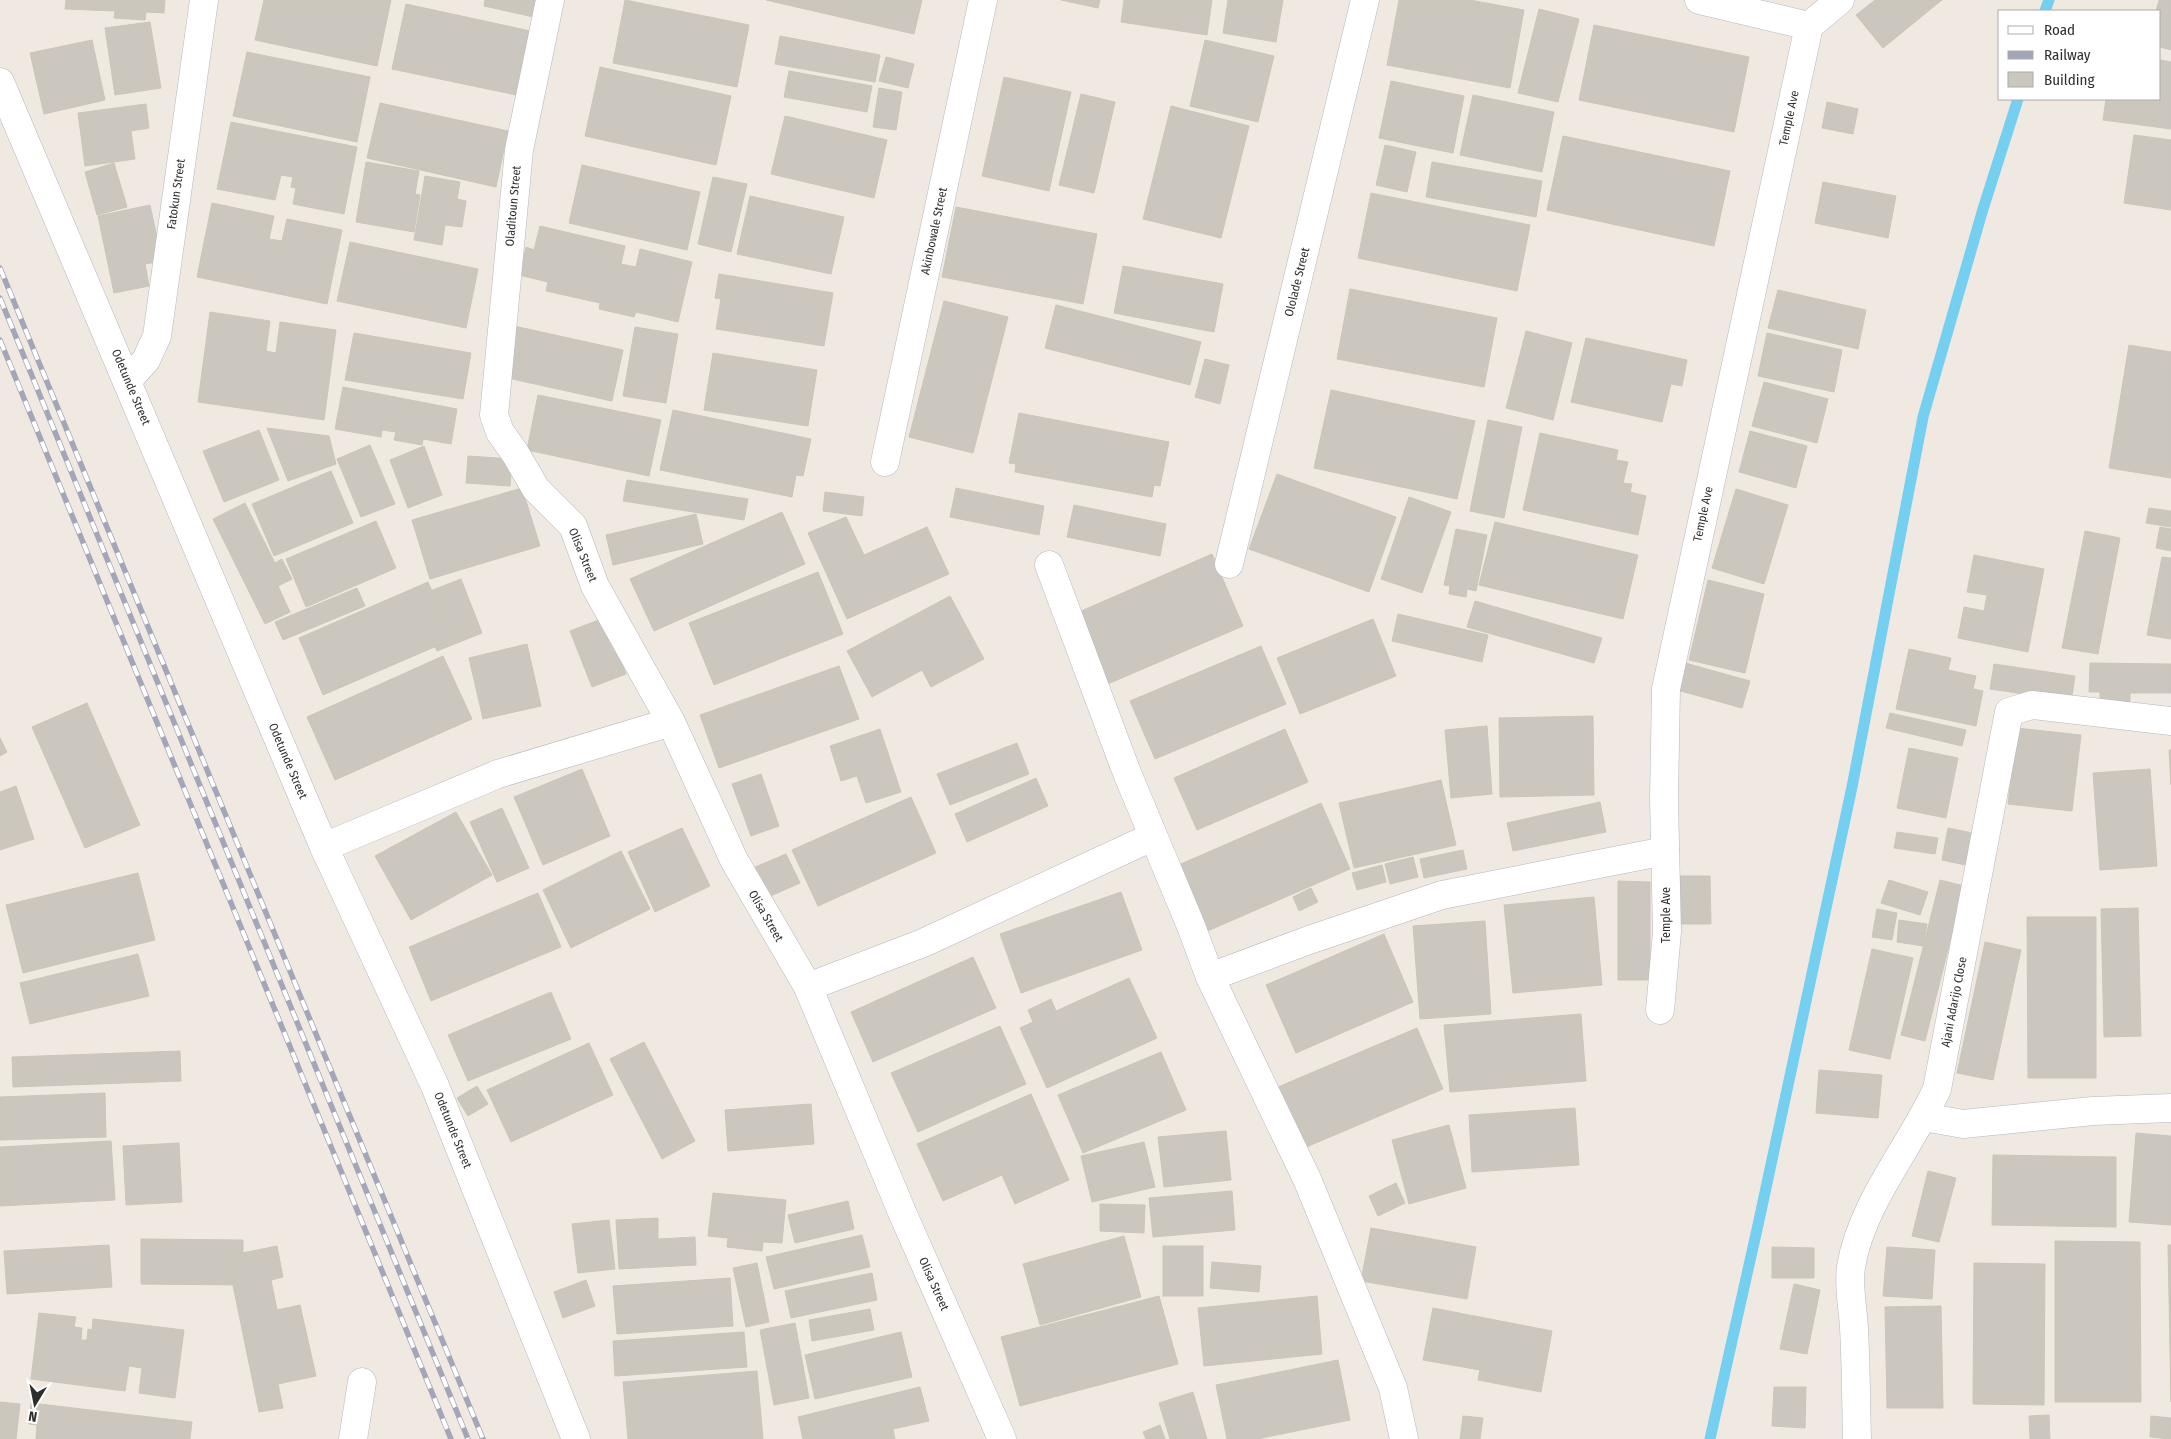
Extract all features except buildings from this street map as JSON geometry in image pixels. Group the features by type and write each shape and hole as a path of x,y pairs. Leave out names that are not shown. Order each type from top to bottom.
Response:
{"street":[{"name":"Fatokun Street","path":"128,380 146,360 157,336 204,0"},
{"name":"Oladitoun Street","path":"494,415 519,150 550,0"},
{"name":"Akinbowale Street","path":"885,462 984,0"},
{"name":"Ololade Street","path":"1229,564 1365,0"},
{"path":"1699,0 1809,26 1840,0"},
{"name":"Temple Ave","path":"1660,1010 1667,932 1665,850 1666,689 1809,26"},
{"name":"Odetunde Street","path":"0,82 128,380 324,847 435,1086 576,1439"},
{"name":"Olisa Street","path":"494,415 500,432 536,489 572,526 595,586 671,722 734,860 808,987 902,1212 1002,1439"},
{"path":"1049,565 1152,837 1192,926 1210,977 1307,1179 1393,1388 1404,1439"},
{"name":"Ajani Adarijo Close","path":"1857,1439 1851,1268 1864,1226 1886,1180 1924,1117 1937,1089 2009,712 2032,705 2171,721"},
{"path":"324,847 498,774 671,722"},
{"path":"808,987 924,942 1152,837"},
{"path":"1210,977 1442,894 1665,850"},
{"path":"1924,1117 1963,1124 2093,1111 2171,1108"},
{"path":"353,1439 362,1382"}],"waterway":[{"path":"2045,10 2049,0"},
{"path":"1710,1439 1852,787 1923,417 1983,209 2018,100"}],"railway":[{"path":"0,268 483,1439"},
{"path":"0,298 468,1439"},
{"path":"0,340 451,1439"}]}
